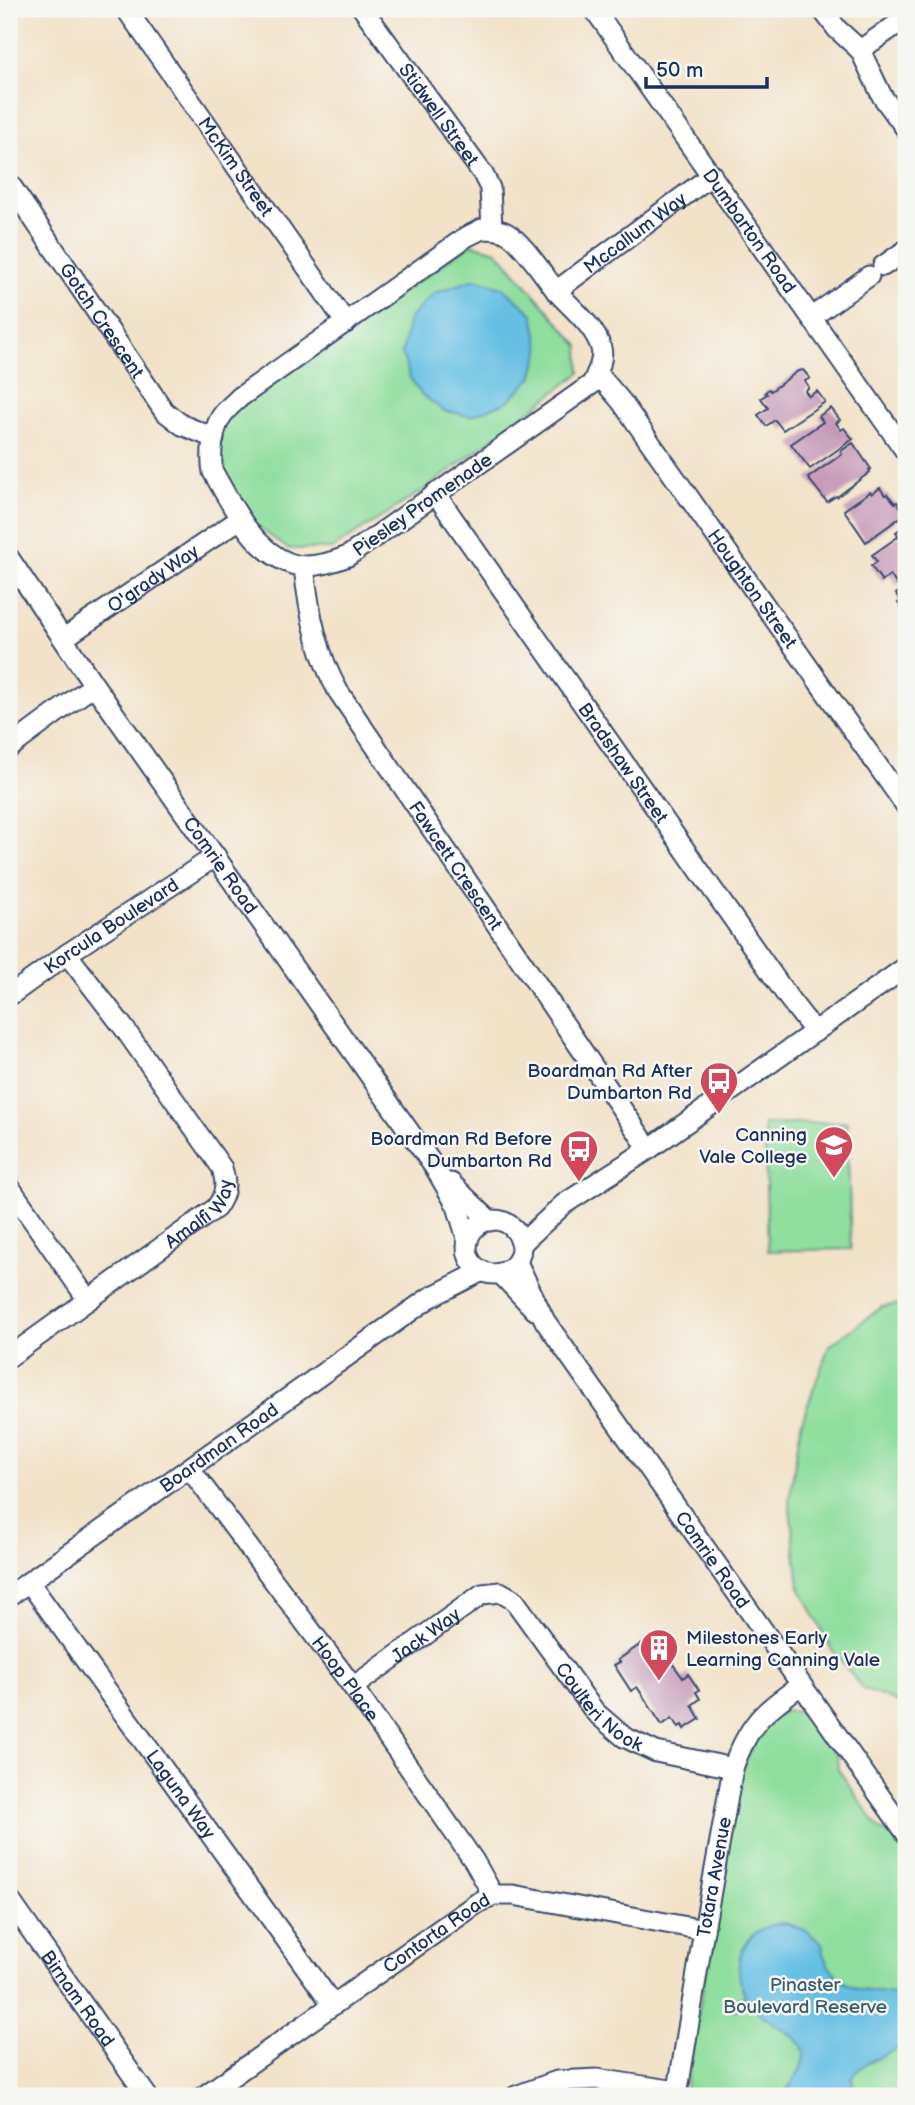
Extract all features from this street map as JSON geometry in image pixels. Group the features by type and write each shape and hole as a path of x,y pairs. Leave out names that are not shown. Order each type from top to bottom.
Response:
{"street":[{"name":"McKim Street","path":"126,9 346,323"},
{"name":"Stidwell Street","path":"363,9 483,174 490,188 492,229"},
{"name":"Dumbarton Road","path":"594,9 906,452"},
{"path":"822,9 837,29 860,50 882,96 906,129"},
{"path":"860,50 906,18"},
{"name":"Mccallum Way","path":"556,291 712,175"},
{"name":"Gotch Crescent","path":"9,183 164,411 181,425 214,438"},
{"path":"304,566 290,564 265,548 240,519 213,472 211,464 214,438 221,417 240,397 466,237 482,229 492,229 507,232 516,241 597,339 601,350 597,373"},
{"path":"811,317 906,250"},
{"name":"Piesley Promenade","path":"304,566 329,563 348,556 582,392 592,384 597,373"},
{"name":"Houghton Street","path":"597,373 621,401 906,806"},
{"name":"Bradshaw Street","path":"435,493 815,1032"},
{"name":"O'grady Way","path":"64,638 240,519"},
{"name":"Comrie Road","path":"9,558 94,685 435,1168 457,1206 468,1246"},
{"name":"Fawcett Crescent","path":"304,566 311,618 338,691 649,1149"},
{"path":"9,748 94,685"},
{"name":"Korcula Boulevard","path":"9,996 67,954 216,856"},
{"name":"Amalfi Way","path":"9,1357 216,1208 225,1195 226,1182 222,1168 124,1028 67,954"},
{"name":"Boardman Road","path":"429,1298 491,1272 512,1267 519,1253 565,1204 649,1149 906,967"},
{"name":"Comrie Road","path":"435,1168 499,1223"},
{"path":"9,1186 88,1300"},
{"name":"Boardman Road","path":"9,1596 429,1298 462,1264 476,1228 565,1204"},
{"path":"499,1223 519,1237 519,1253"},
{"path":"468,1246 475,1266 491,1272"},
{"name":"Comrie Road","path":"519,1253 545,1321"},
{"name":"Comrie Road","path":"491,1272 545,1321 906,1833"},
{"name":"Hoop Place","path":"190,1469 353,1687 474,1861 493,1895"},
{"name":"Laguna Way","path":"29,1582 333,2005"},
{"name":"Jack Way","path":"353,1687 482,1594 500,1592"},
{"name":"Coulteri Nook","path":"500,1592 514,1600 595,1712 624,1737 656,1752 733,1768"},
{"name":"Totara Avenue","path":"677,2094 733,1768 742,1742 751,1728 777,1702 801,1685"},
{"name":"Contorta Road","path":"204,2096 476,1903 493,1895 513,1895 704,1930"},
{"name":"Birnam Road","path":"9,1899 147,2096"},
{"path":"516,2096 557,2081 597,2079 677,2094"}],"green space":[{"path":"472,244 497,251 579,346 580,373 431,485 332,549 288,549 233,508 210,462 218,420"},
{"path":"847,1122 851,1249 768,1251 764,1125"},
{"path":"906,1303 906,1706 863,1689 830,1647 799,1585 789,1501 801,1424 829,1346 882,1307"},
{"name":"Pinaster Boulevard Reserve","path":"788,1711 802,1713 811,1721 837,1756 838,1769 880,1830 892,1834 906,1855 906,2096 684,2096 740,1775 763,1727 778,1714"}],"water":[{"path":"475,279 502,287 533,314 540,351 532,378 507,402 471,416 444,411 421,394 410,378 402,354 409,319 434,293"},
{"path":"785,1923 805,1930 822,1943 828,1965 842,1981 859,1990 893,1994 906,2005 905,2039 895,2050 857,2071 851,2079 853,2082 850,2096 782,2096 797,2075 804,2059 803,2048 796,2039 759,2012 747,1998 741,2002 738,2009 729,2007 731,1999 739,1999 745,1995 739,1969 744,1947 760,1930"}],"building":[{"path":"803,370 810,378 805,381 809,387 805,391 809,396 817,391 825,402 783,430 775,420 766,426 758,415 768,408 761,398 769,389 771,391"},
{"path":"831,408 840,420 836,423 853,439 810,469 791,444 823,422 819,416"},
{"path":"853,443 871,469 870,472 827,502 808,478"},
{"path":"880,488 885,495 897,502 905,514 866,542 844,510"},
{"path":"906,525 906,579 897,585 890,575 882,581 871,566 877,562 872,555 899,536 896,532"},
{"path":"906,587 906,615 896,594"},
{"name":"Milestones Early Learning Canning Vale","path":"644,1642 662,1669 672,1663 683,1678 688,1674 699,1690 696,1692 700,1699 692,1705 700,1719 684,1729 672,1718 662,1725 637,1687 631,1691 614,1665"}],"place":[{"name":"Boardman Rd After Dumbarton Rd","path":"719,1115"},
{"name":"Canning Vale College","path":"834,1179"},
{"name":"Boardman Rd Before Dumbarton Rd","path":"579,1183"},
{"name":"Milestones Early Learning Canning Vale","path":"659,1682"}]}
